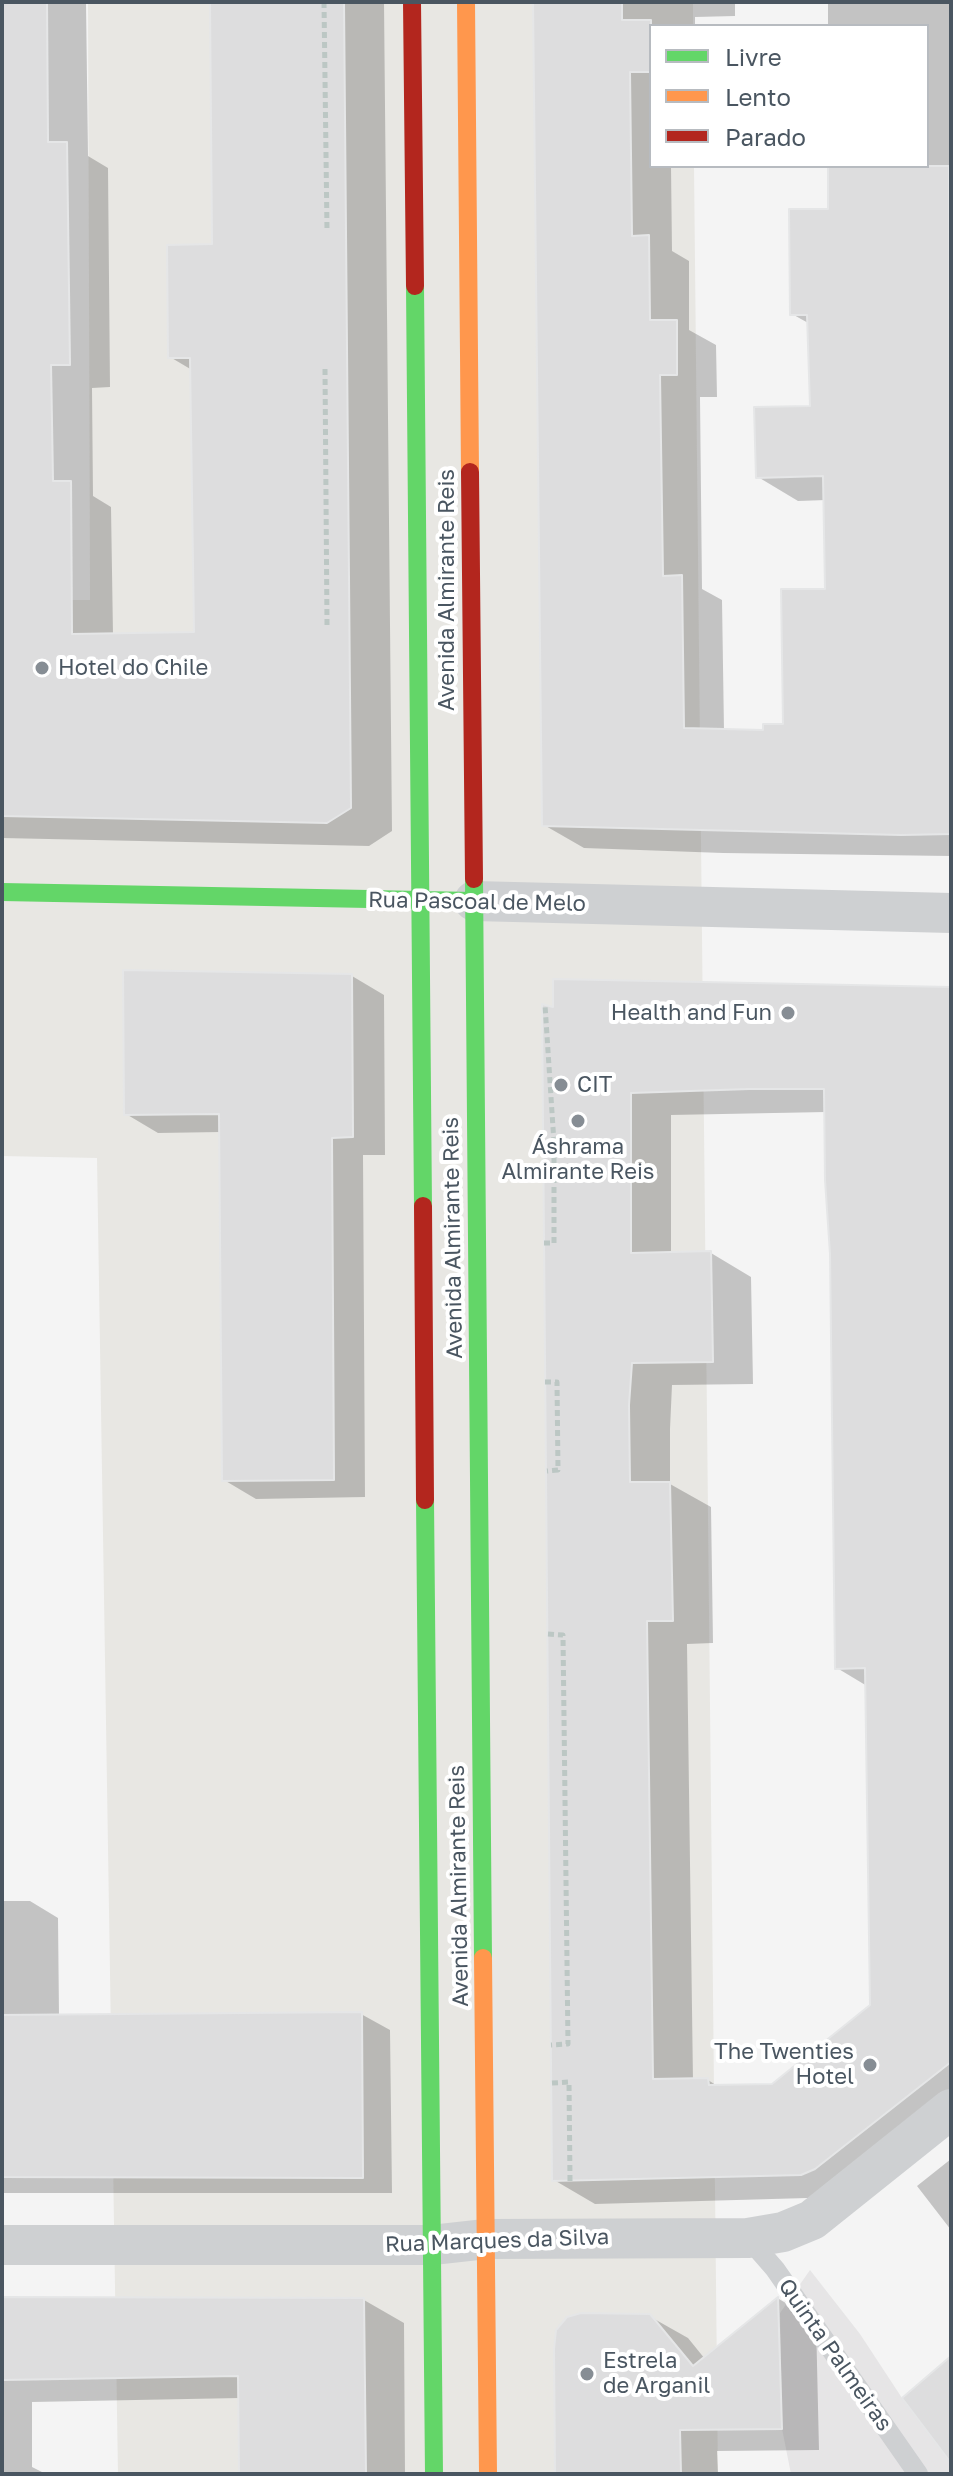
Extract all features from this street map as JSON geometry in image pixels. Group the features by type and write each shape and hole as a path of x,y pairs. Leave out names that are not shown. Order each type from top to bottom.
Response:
{"main road":[{"name":"Avenida Almirante Reis","path":"412,2 434,2474"},
{"name":"Avenida Almirante Reis","path":"466,2 488,2474"},
{"name":"Rua Pascoal de Melo","path":"2,892 474,901"}],"street":[{"name":"Rua Pascoal de Melo","path":"474,901 951,913"},
{"name":"Rua Marques da Silva","path":"2,2245 432,2245 486,2239 748,2238 783,2232 812,2220 951,2109"}],"lane":[{"name":"Quinta Palmeiras","path":"748,2238 775,2269 918,2474"}],"path":[{"path":"324,2 327,230"},
{"path":"325,369 327,625"},
{"path":"544,1243 554,1243 554,1143 545,1005"},
{"path":"545,1382 557,1382 558,1470 547,1471"},
{"path":"548,1634 563,1635 568,2044 551,2045"},
{"path":"552,2083 569,2082 570,2181"}],"shaded area":[{"path":"88,2 693,2 693,24 649,24 649,168 694,168 718,2474 118,2474 97,1158 2,1156 2,600 90,600"},
{"path":"810,2270 860,2334 902,2398 951,2463 951,2474 791,2474 782,2429 780,2313"}],"building":[{"path":"2,2 47,2 48,142 67,142 70,365 51,365 53,481 71,481 72,634 194,632 190,358 168,358 167,245 212,244 210,2 344,2 351,808 327,823 2,816"},
{"path":"533,2 622,2 622,20 651,20 649,72 630,72 632,236 649,235 650,320 677,320 677,375 660,375 663,576 682,575 684,728 763,730 763,724 783,724 781,589 825,589 823,476 756,478 754,407 810,406 807,315 790,315 789,209 828,209 828,168 949,166 951,834 542,826"},
{"path":"123,970 352,974 353,1137 332,1138 334,1480 222,1481 219,1114 124,1115"},
{"path":"553,979 951,987 951,2062 815,2169 801,2175 552,2181 542,1004 553,1007","holes":["824,1089 830,1254 835,1669 865,1668 870,2005 772,2084 709,2085 708,2078 653,2079 647,1621 673,1621 670,1482 630,1482 629,1405 632,1363 713,1362 711,1251 631,1253 631,1093"]},
{"path":"362,2012 363,2178 2,2177 2,2015"},
{"path":"2,2297 364,2298 366,2474 239,2474 238,2376 2,2380"},
{"path":"778,2297 782,2429 680,2430 681,2474 555,2474 554,2349 556,2330 567,2317 581,2313 650,2314 693,2366"},
{"path":"951,2356 951,2463 902,2398"}],"traffic: fast":[{"path":"415,286 423,1206"},
{"path":"474,879 483,1958"},
{"path":"2,892 474,901"},
{"path":"425,1500 434,2474"}],"traffic: slow":[{"path":"466,2 470,472"},
{"path":"483,1958 488,2474"}],"traffic: jam":[{"path":"412,2 415,286"},
{"path":"470,472 474,879"},
{"path":"423,1206 425,1500"}],"place":[{"name":"Hotel do Chile","path":"42,668"},
{"name":"Health and Fun","path":"788,1013"},
{"name":"CIT","path":"561,1085"},
{"name":"Áshrama Almirante Reis","path":"578,1121"},
{"name":"The Twenties Hotel","path":"870,2065"},
{"name":"Estrela de Arganil","path":"587,2374"}]}
